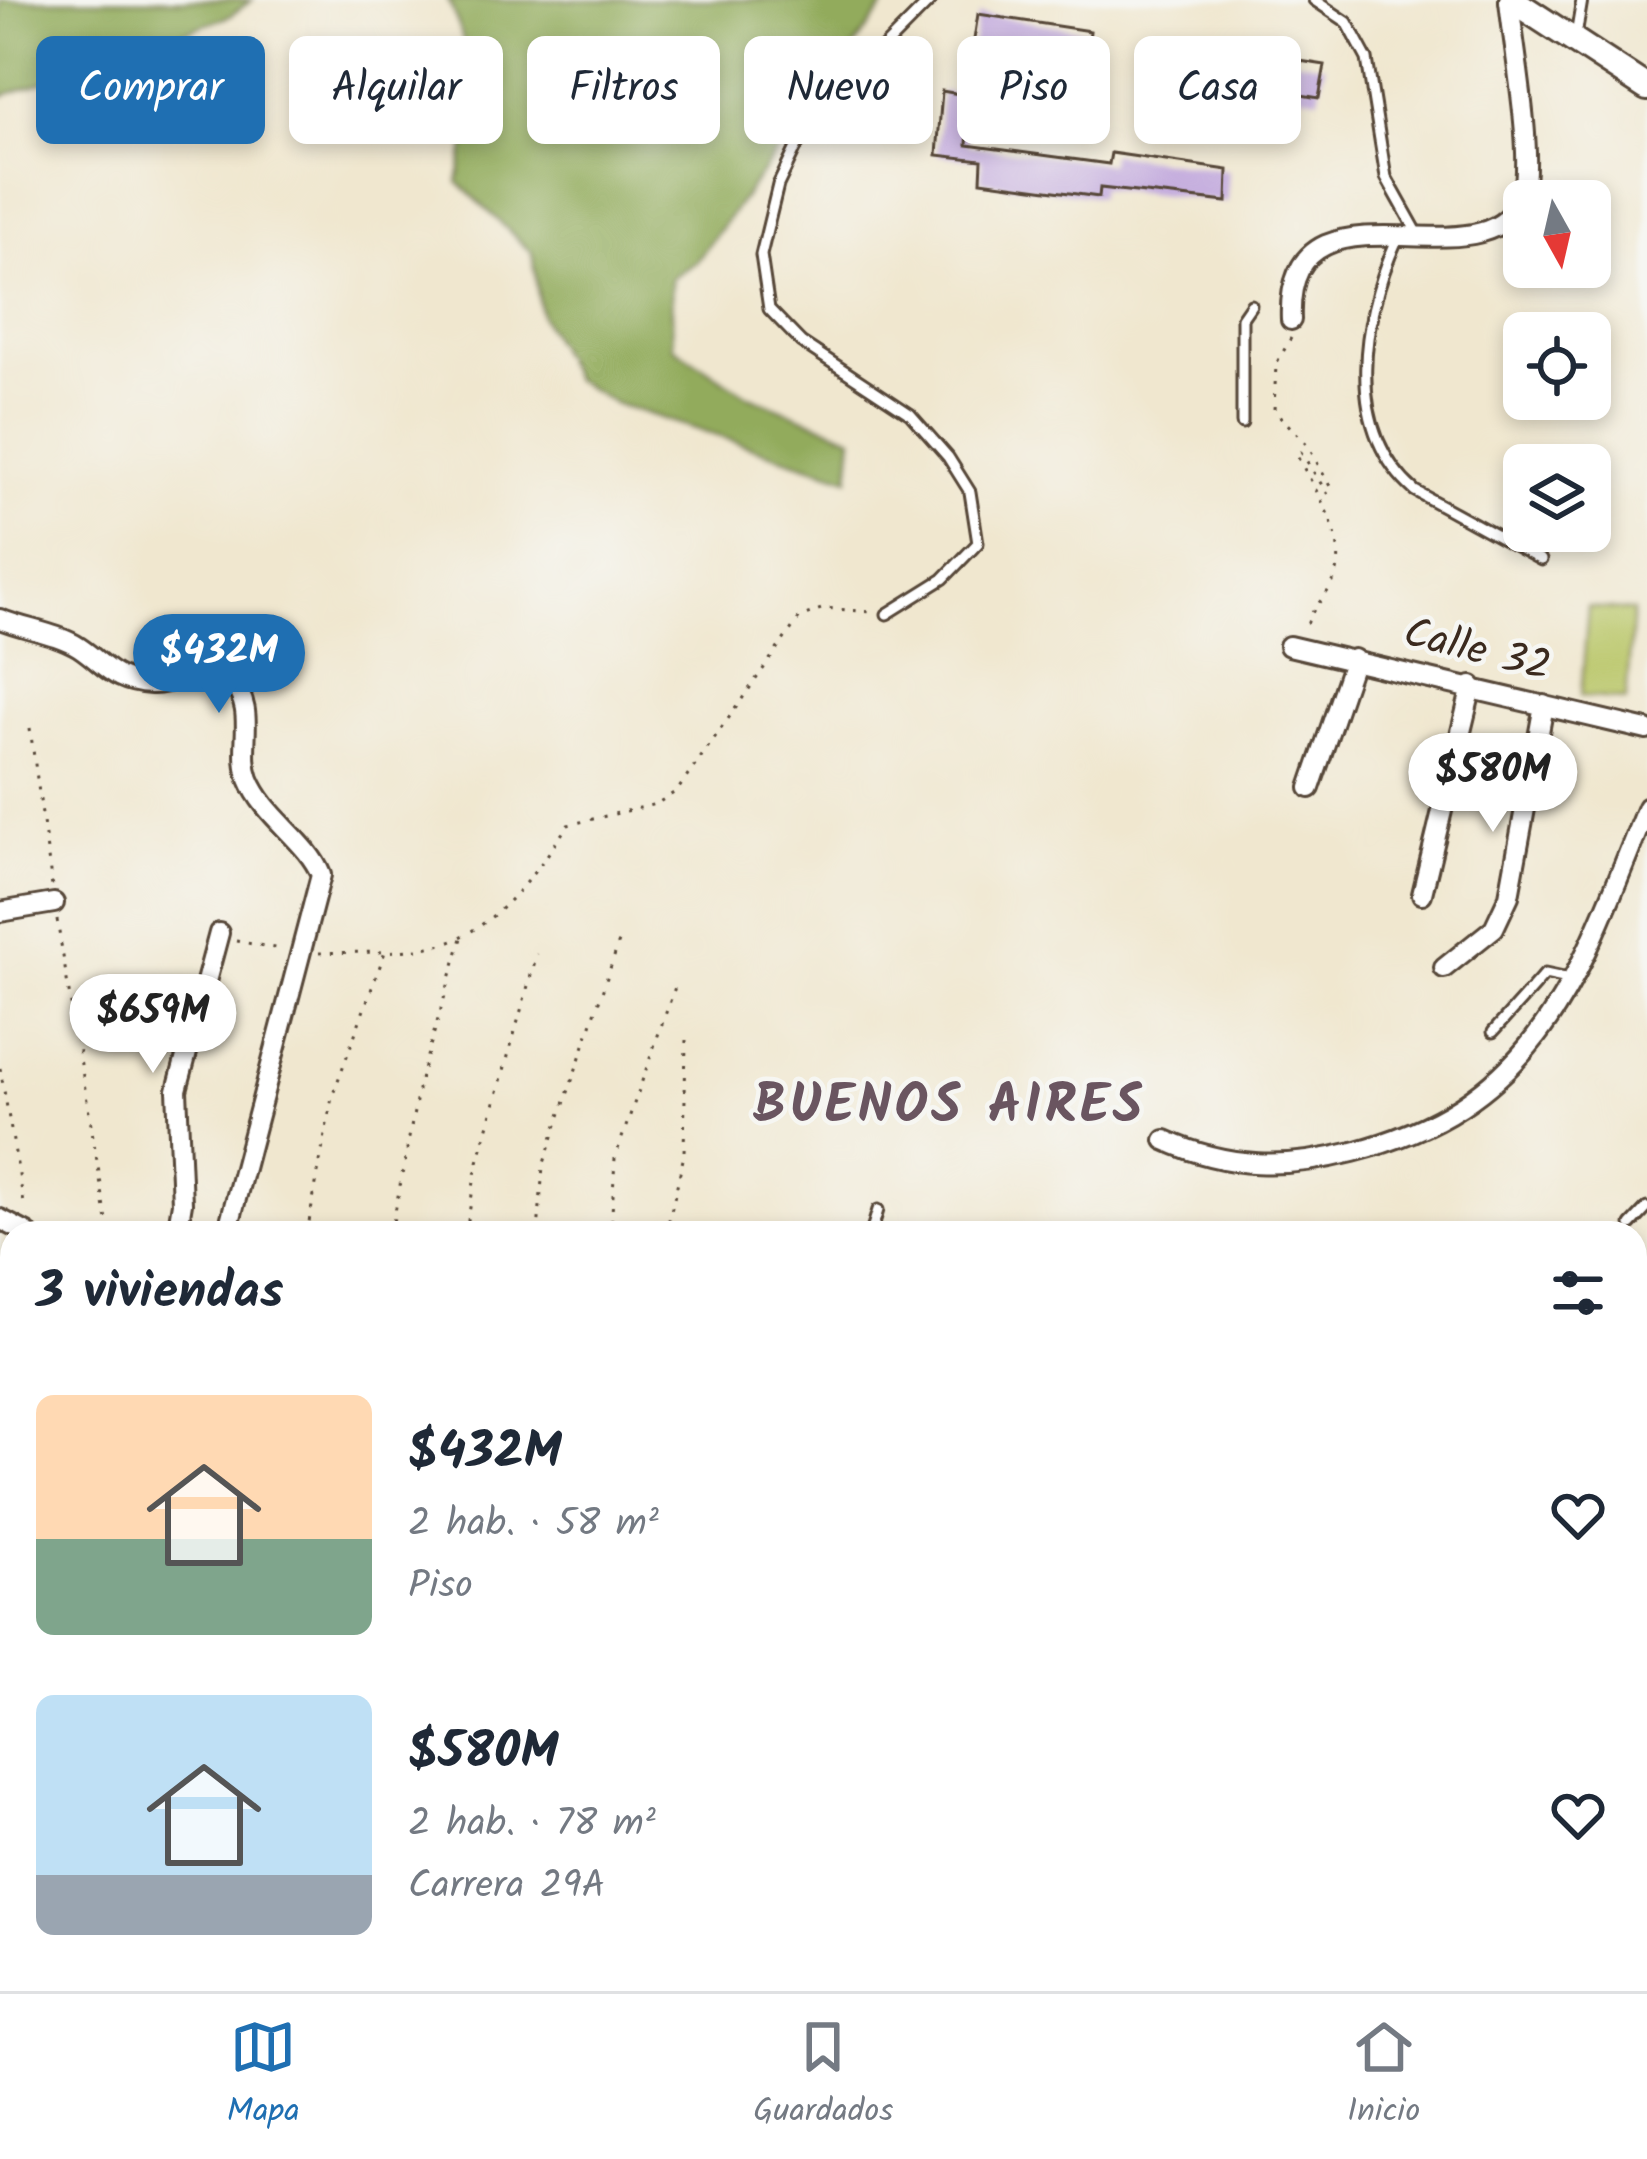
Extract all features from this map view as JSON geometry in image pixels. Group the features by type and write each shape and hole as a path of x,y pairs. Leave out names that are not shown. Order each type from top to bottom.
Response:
{"street":[{"path":"1511,0 1647,88"},
{"path":"1291,320 1290,304 1310,257 1347,237 1473,236 1507,221 1524,191 1511,0"},
{"path":"0,619 81,649 100,669 133,682 158,685 187,672 217,673 231,683 247,710 248,777 321,875 305,954 261,1090 230,1221"},
{"name":"Calle 32","path":"1296,647 1647,730"},
{"path":"1310,788 1354,658"},
{"path":"1421,894 1472,686"},
{"path":"1444,968 1494,928 1509,896 1544,705"},
{"path":"1165,1140 1260,1167 1316,1162 1366,1149 1460,1112 1533,1041 1573,980 1647,807"},
{"path":"0,911 54,902"},
{"path":"179,1221 177,1090 219,933"}],"lane":[{"path":"887,614 943,579 978,543 970,492 910,414 800,342 770,309 761,255 778,185 807,125 932,0"},
{"path":"1314,0 1347,22 1366,59 1386,177 1409,236 1370,315 1367,402 1372,430 1400,477 1415,491 1541,560"},
{"path":"1574,40 1582,0"},
{"path":"1242,423 1242,318 1252,305"},
{"path":"1493,1032 1545,974 1573,980"},
{"path":"875,1221 878,1210"}],"path":[{"path":"1291,320 1287,352 1276,364 1274,410 1307,444 1332,490 1327,493 1301,452 1296,454 1331,522 1336,565 1336,579 1307,620 1296,647"},
{"path":"219,933 305,954 435,946 462,938 530,880 568,825 656,804 677,791 800,617 824,608 887,614"},
{"path":"30,728 107,1221"},
{"path":"393,1221 429,1040 462,938"},
{"path":"539,1221 543,1166 619,942"},
{"path":"309,1221 332,1097 386,949"},
{"path":"468,1221 476,1168 537,954"},
{"path":"612,1221 615,1158 675,987"},
{"path":"669,1221 684,1155 686,1039"},
{"path":"0,1069 25,1210"}],"green space":[{"path":"0,0 252,0 230,16 173,36 36,36 36,84 0,97"},
{"path":"448,0 889,0 862,36 744,36 744,144 783,144 696,262 671,278 673,347 749,396 853,437 849,478 614,403 573,379 541,316 532,253 458,182 466,144 503,144 503,36 462,36"},
{"path":"1588,607 1633,611 1626,700 1581,696"}],"building":[{"path":"978,14 1090,31 1089,36 975,36"},
{"path":"1301,61 1325,65 1319,98 1301,95"},
{"path":"942,91 957,94 957,144 1109,164 1111,153 1228,170 1227,202 1100,188 1099,197 981,181 982,160 937,155"}],"district":[{"name":"BUENOS AIRES","path":"949,1108"}]}
